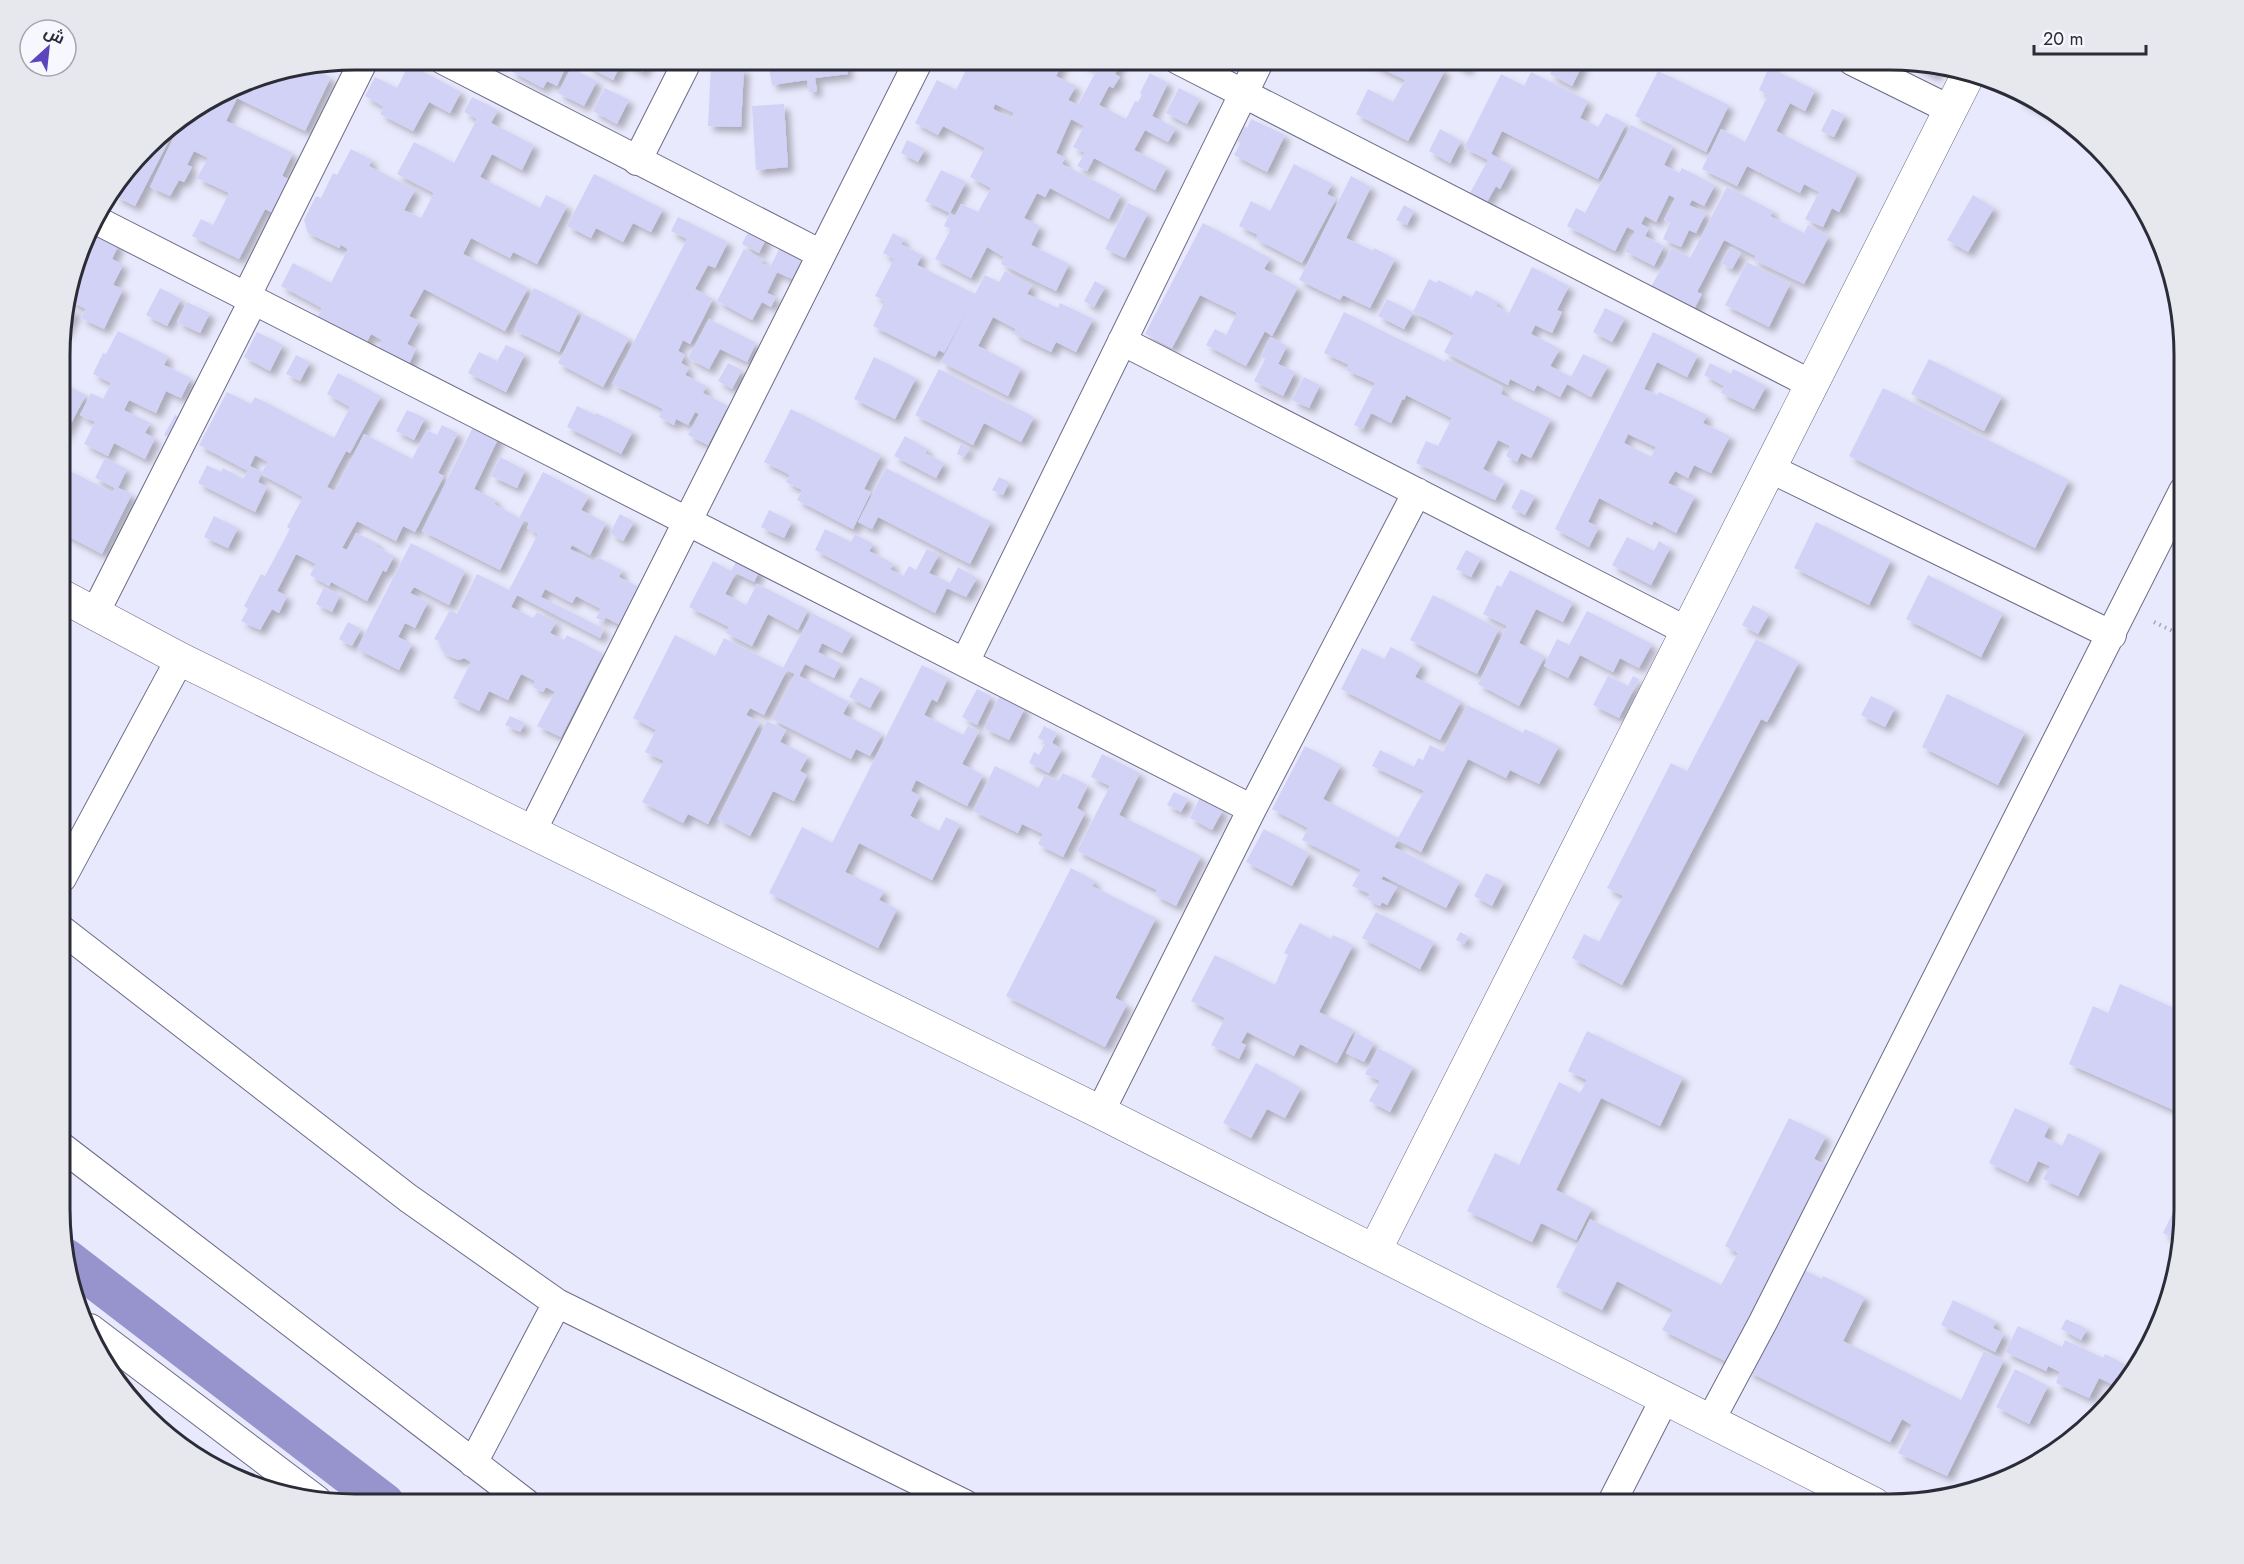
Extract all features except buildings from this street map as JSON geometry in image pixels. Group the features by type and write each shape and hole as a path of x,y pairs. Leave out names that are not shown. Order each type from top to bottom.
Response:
{"street":[{"path":"95,613 359,70"},
{"path":"462,70 821,254"},
{"path":"637,161 683,70"},
{"path":"531,833 914,70"},
{"path":"1198,70 1812,384"},
{"path":"965,662 1255,70"},
{"path":"1870,70 1951,110"},
{"path":"1375,1250 1965,81"},
{"path":"103,224 1252,809"},
{"path":"1122,341 1687,631"},
{"path":"1770,468 2112,634"},
{"path":"1100,1112 1252,809 1417,492"},
{"path":"1710,1421 1763,1322 2174,509"},
{"path":"70,600 180,659 1100,1112 1854,1494"},
{"path":"70,865 180,659"},
{"path":"70,935 408,1198 558,1303 945,1494"},
{"path":"70,1152 514,1494"},
{"path":"473,1463 558,1303"},
{"path":"101,1336 301,1488"},
{"path":"1616,1494 1665,1398"}],"waterway":[{"path":"76,1266 373,1494"}]}
